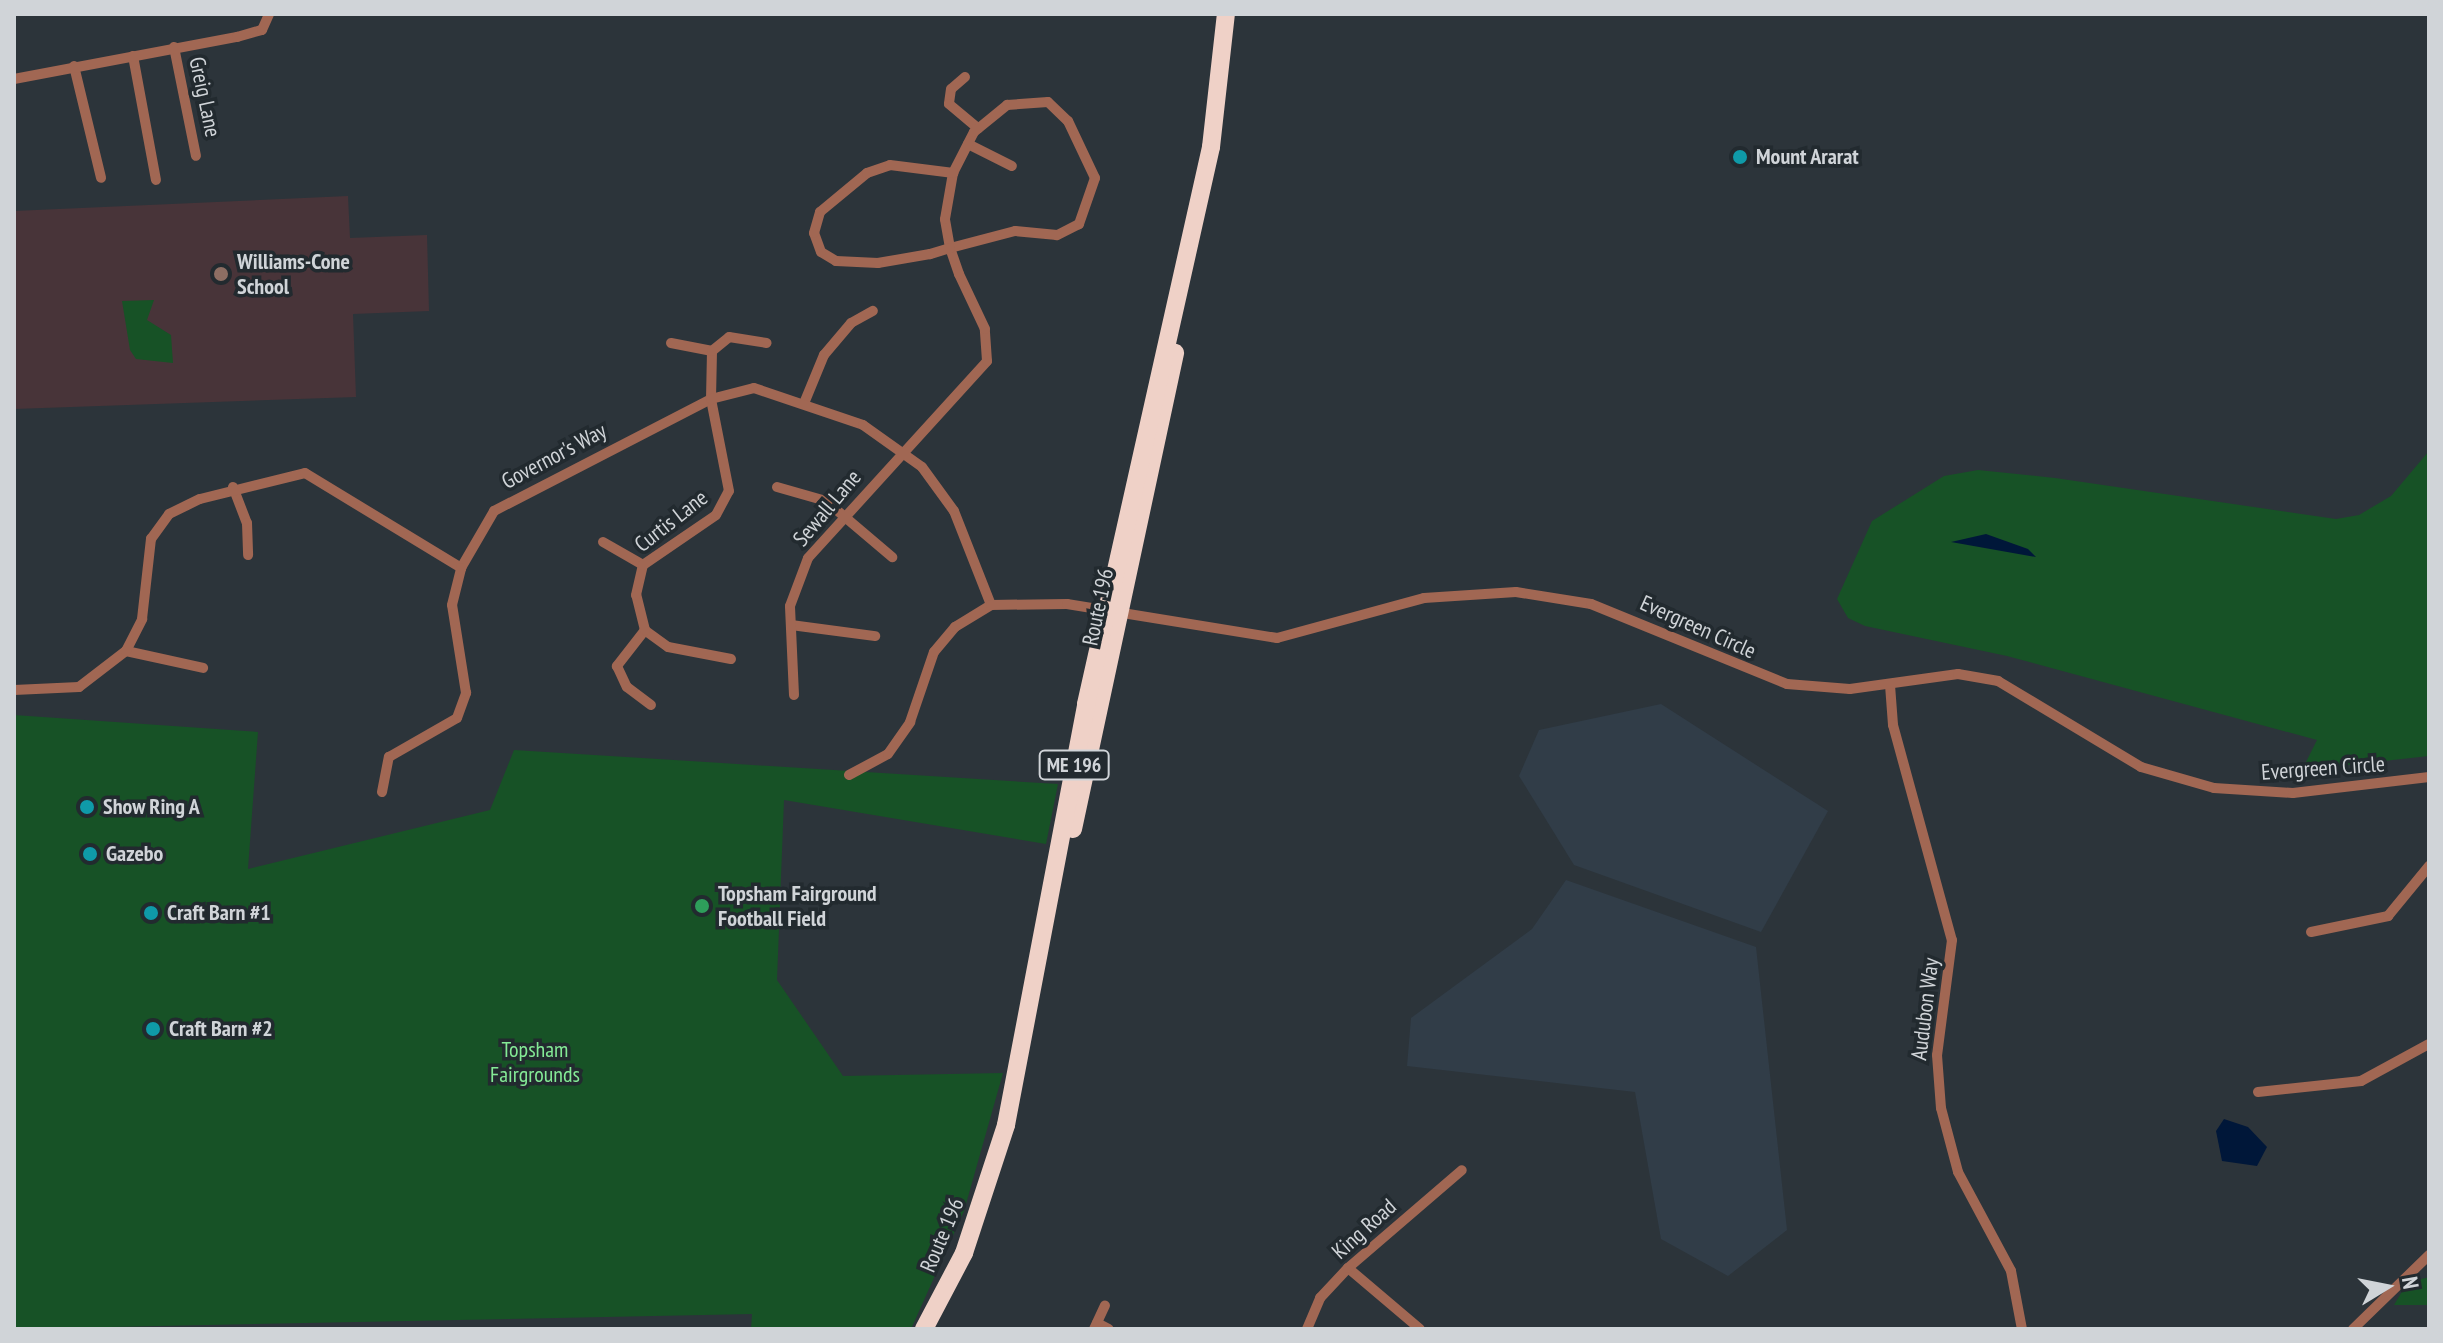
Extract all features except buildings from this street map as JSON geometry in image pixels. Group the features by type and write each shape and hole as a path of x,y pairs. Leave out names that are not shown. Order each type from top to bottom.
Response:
{"highway":[{"name":"Route 196","path":"924,1329 964,1253 994,1173 1115,610 1180,330 1180,299 1211,147 1226,14"}],"street":[{"path":"14,79 262,30 269,14"},
{"name":"Greig Lane","path":"174,47 196,156"},
{"path":"133,56 156,180"},
{"path":"74,66 101,178"},
{"path":"953,173 890,165 867,173 820,212 814,233 821,252 855,264 950,248 1015,231 1057,235 1079,224 1089,205 1095,178 1087,154 1048,102 1007,105 978,128 949,104 951,89 965,77"},
{"name":"Sewall Lane","path":"794,695 790,606 808,558 987,361 985,329 950,248 945,219 953,173 978,128"},
{"path":"968,144 1012,166"},
{"path":"805,401 824,355 851,323 873,311"},
{"path":"671,343 712,351 729,337 767,343"},
{"name":"Curtis Lane","path":"645,630 636,595 643,565 724,504 728,473 711,399 712,351"},
{"name":"Governor's Way","path":"382,792 389,757 457,718 466,693 452,605 461,568 494,511 711,399 754,388 805,401 904,451 954,511 991,605"},
{"path":"14,690 79,687 126,651 142,619 157,528 169,514 233,487 305,473 461,568"},
{"path":"233,487 247,523 248,555"},
{"path":"777,487 826,501 844,520 892,557"},
{"path":"603,542 643,565"},
{"name":"Evergreen Circle","path":"991,605 1028,599 1115,610 1277,638 1424,598 1537,594 1591,604 1787,684 1890,685 1958,674 1998,681 2141,767 2214,788 2308,792 2429,777"},
{"path":"849,775 888,754 910,722 934,652 955,627 991,605"},
{"path":"791,625 875,636"},
{"path":"651,705 627,687 617,666 645,630 692,656 731,659"},
{"path":"126,651 203,668"},
{"name":"Audubon Way","path":"1890,685 1893,725 1952,940 1937,1055 1941,1108 1958,1172 2011,1271 2022,1329"},
{"path":"2311,932 2388,916 2429,866"},
{"path":"2258,1092 2361,1081 2429,1044"},
{"name":"King Road","path":"1307,1329 1320,1298 1348,1268 1462,1170"},
{"path":"2353,1329 2429,1255"},
{"path":"1348,1268 1420,1329"},
{"path":"1105,1305 1096,1326 1109,1329"}],"shaded area":[{"name":"Williams-Cone School","path":"348,196 350,238 427,235 429,311 353,314 356,397 14,409 14,211"},
{"path":"1661,704 1828,811 1761,932 1574,865 1519,776 1539,730"},
{"path":"1566,880 1756,947 1787,1230 1728,1276 1661,1239 1635,1092 1407,1066 1411,1018 1532,929"}],"green space":[{"path":"154,300 147,320 171,335 173,363 136,359 130,350 122,301"},
{"path":"2429,451 2429,756 2302,770 2317,740 2007,656 1865,626 1848,618 1837,599 1872,521 1944,476 1978,470 2055,478 2336,519 2359,515 2391,496"},
{"name":"Topsham Fairgrounds","path":"14,715 258,732 248,869 490,810 514,750 1058,784 1046,844 784,800 777,980 843,1076 1003,1073 964,1211 911,1329 751,1329 752,1314 14,1329"},
{"path":"2429,1277 2429,1305 2394,1305 2407,1283"}],"water":[{"path":"1986,534 2028,549 2036,557 1951,542"},
{"path":"2224,1119 2248,1127 2267,1147 2257,1166 2222,1161 2216,1131"}],"place":[{"name":"Mount Ararat","path":"1740,157"},
{"name":"Williams-Cone School","path":"221,274"},
{"name":"Show Ring A","path":"87,807"},
{"name":"Gazebo","path":"90,854"},
{"name":"Topsham Fairground Football Field","path":"702,906"},
{"name":"Craft Barn #1","path":"151,913"},
{"name":"Craft Barn #2","path":"153,1029"}]}
